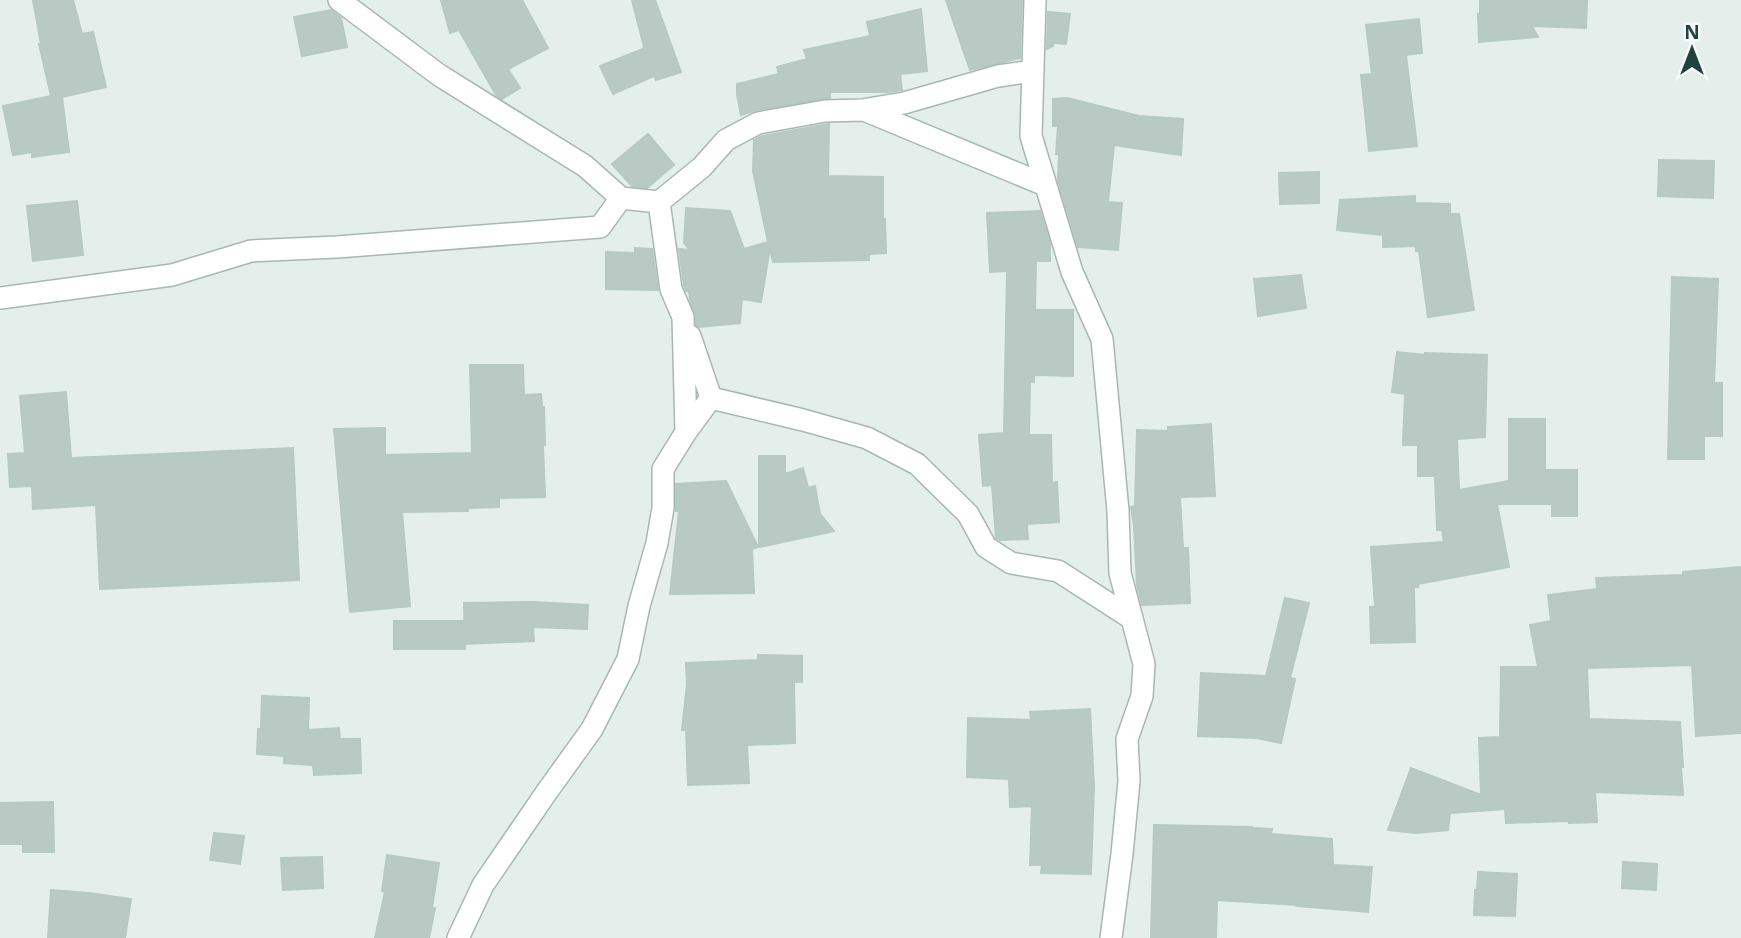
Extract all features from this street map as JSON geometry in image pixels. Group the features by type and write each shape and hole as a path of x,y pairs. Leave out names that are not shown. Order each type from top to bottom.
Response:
{"street":[{"path":"339,0 439,75 585,166 621,198 660,202 702,167 726,140 758,123 825,111 862,110 904,103 998,76 1033,71"},
{"path":"1035,0 1031,136 1072,272 1102,339 1118,511 1120,573 1144,664 1142,696 1127,739 1129,781 1111,938"},
{"path":"862,110 1045,185"},
{"path":"0,298 172,275 251,251 600,227 621,198"},
{"path":"660,202 671,289 711,398"},
{"path":"683,317 686,432"},
{"path":"711,398 867,438 917,464 968,514 986,547 1011,562 1058,571 1131,618"},
{"path":"458,938 483,885 592,729 628,659 639,606 657,543 663,508 663,469 711,398"}],"building":[{"path":"33,0 73,0 82,34 93,32 106,87 62,97 69,152 32,157 32,152 13,155 3,106 51,96 39,44"},
{"path":"441,0 522,0 548,48 508,69 520,88 502,99 496,95 459,30 450,33"},
{"path":"632,0 655,0 681,72 656,80 654,76 613,94 600,66 644,47"},
{"path":"946,0 1022,0 1020,58 970,70"},
{"path":"1480,0 1587,0 1586,28 1532,26 1538,37 1479,42"},
{"path":"921,9 927,71 900,74 902,90 830,92 830,98 741,115 737,84 779,74 777,67 807,59 804,50 870,36 867,22"},
{"path":"331,10 341,18 347,47 302,56 294,17"},
{"path":"1048,12 1070,14 1066,44 1053,43 1053,46 1047,49"},
{"path":"1419,19 1422,53 1406,55 1417,146 1369,151 1361,75 1372,74 1366,25"},
{"path":"1067,98 1139,116 1183,119 1181,155 1114,145 1108,202 1122,203 1118,250 1078,247 1058,180 1058,126 1053,126 1053,99"},
{"path":"829,124 828,176 883,177 886,253 869,254 869,260 773,262 770,248 761,302 742,299 740,323 699,327 696,325 689,291 686,291 684,285 679,249 690,250 684,243 686,208 730,211 744,249 768,242 753,171 754,140 762,136"},
{"path":"648,134 674,165 647,188 632,186 612,164"},
{"path":"1659,160 1714,161 1713,198 1658,196"},
{"path":"1319,172 1319,203 1280,204 1279,173"},
{"path":"1415,196 1415,203 1450,204 1450,214 1459,214 1474,310 1428,317 1419,251 1416,251 1416,246 1383,247 1383,235 1337,230 1340,200"},
{"path":"77,201 83,255 33,261 27,206"},
{"path":"1040,211 1050,244 1050,261 1036,261 1035,310 1073,310 1073,376 1034,375 1034,382 1030,382 1029,435 1051,435 1052,483 1057,482 1059,522 1027,524 1028,539 1000,540 996,538 992,485 983,486 979,435 1004,433 1007,271 990,272 987,213"},
{"path":"635,248 652,249 658,290 606,289 606,252 635,253"},
{"path":"1301,275 1306,308 1258,316 1254,279"},
{"path":"1672,277 1718,279 1714,383 1722,383 1722,436 1704,436 1704,459 1668,459"},
{"path":"1397,352 1487,355 1485,437 1457,439 1459,490 1509,481 1509,419 1545,419 1545,470 1577,470 1577,516 1552,516 1552,504 1497,504 1509,567 1418,584 1418,587 1414,587 1415,642 1371,643 1370,607 1375,607 1371,547 1444,542 1442,530 1437,530 1435,476 1418,476 1418,445 1403,445 1405,394 1392,392"},
{"path":"470,365 523,365 524,395 541,394 544,407 545,497 499,498 499,507 468,508 468,511 402,512 410,606 350,612 334,429 385,428 385,455 472,453"},
{"path":"66,392 71,458 293,448 299,580 100,589 96,505 33,509 32,486 10,487 8,454 25,453 20,396"},
{"path":"1211,424 1215,496 1180,497 1183,548 1188,548 1190,603 1142,605 1137,585 1131,507 1135,506 1137,430 1168,431 1168,427"},
{"path":"759,456 785,456 785,474 803,468 808,488 815,486 820,514 834,531 759,547"},
{"path":"726,481 758,547 752,549 754,593 670,594 679,511 676,511 676,484"},
{"path":"1741,567 1741,733 1696,736 1692,665 1587,668 1589,719 1680,722 1683,795 1595,792 1597,822 1506,823 1505,809 1450,813 1448,830 1415,833 1388,830 1411,768 1481,795 1479,738 1500,737 1501,667 1538,667 1530,625 1551,621 1548,595 1597,589 1596,578 1683,575 1683,572"},
{"path":"1285,598 1309,603 1290,678 1295,679 1281,743 1257,738 1198,736 1201,673 1266,676"},
{"path":"533,602 588,605 587,629 533,627 534,641 465,644 464,603"},
{"path":"394,621 464,621 465,649 394,649"},
{"path":"758,655 802,656 802,682 794,682 795,743 747,745 749,783 688,785 686,730 682,730 687,684 686,663 758,660"},
{"path":"262,696 309,698 308,730 339,728 340,739 360,739 361,773 314,775 313,765 284,763 284,756 257,754"},
{"path":"1090,709 1094,786 1091,874 1041,873 1042,865 1030,865 1032,806 1010,807 1009,779 967,777 968,718 1031,720 1030,712"},
{"path":"53,802 54,852 23,852 23,844 0,844 0,803"},
{"path":"1154,825 1252,827 1272,829 1271,834 1332,839 1333,865 1372,867 1368,912 1217,900 1216,938 1151,938"},
{"path":"214,833 244,836 240,864 210,860"},
{"path":"387,855 439,863 429,938 375,938 385,892 382,891"},
{"path":"322,857 323,888 283,890 281,858"},
{"path":"1623,862 1657,864 1656,890 1622,888"},
{"path":"1478,872 1517,874 1515,916 1474,915"},
{"path":"51,890 131,899 125,938 48,938"}]}
